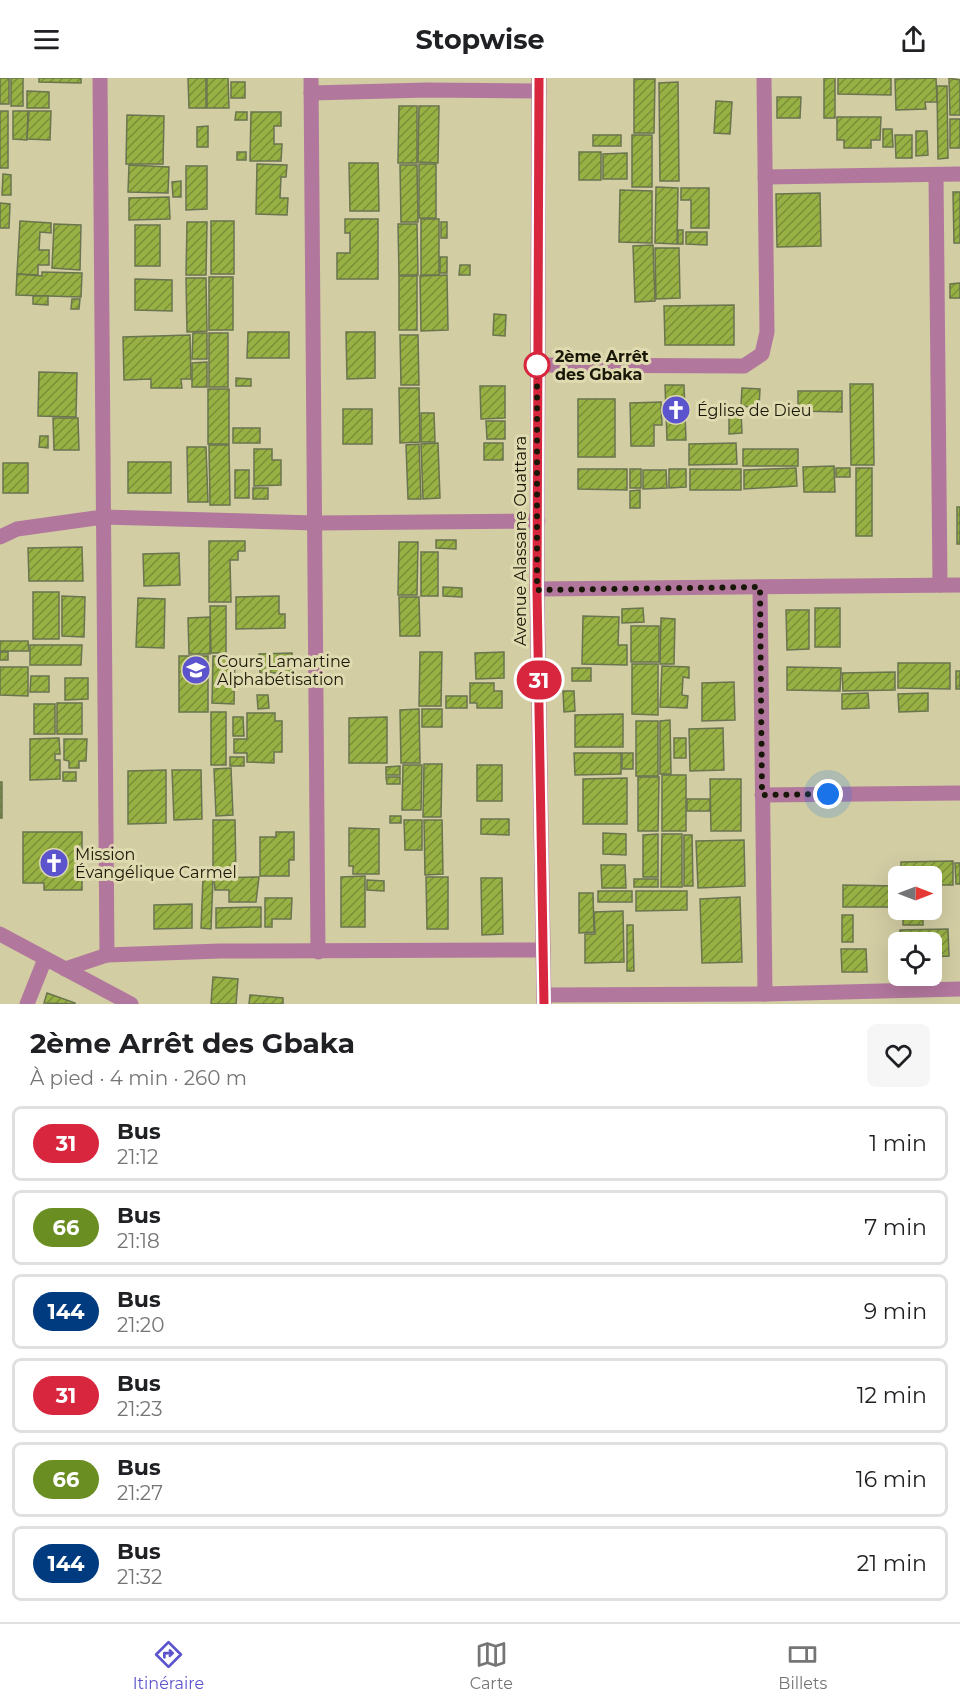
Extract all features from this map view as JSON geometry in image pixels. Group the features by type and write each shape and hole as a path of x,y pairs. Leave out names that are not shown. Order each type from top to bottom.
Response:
{"street":[{"path":"100,78 107,955"},
{"path":"537,365 744,366 762,354 767,332 764,78"},
{"path":"318,951 311,86 428,90 539,85"},
{"name":"Avenue Alassane Ouattara","path":"539,85 537,590 544,1000"},
{"path":"765,177 960,174"},
{"path":"936,175 940,585"},
{"path":"0,537 16,529 103,517 315,524 538,521"},
{"path":"537,590 960,585"},
{"path":"760,587 765,994"},
{"path":"762,795 960,793"},
{"path":"0,934 130,1004"},
{"path":"65,969 107,955 220,951 543,950"},
{"path":"27,1004 45,959"},
{"path":"544,1000 960,988"}],"building":[{"path":"0,78 9,78 9,104 0,104"},
{"path":"11,78 23,78 23,106 11,106"},
{"path":"39,78 81,78 81,83 39,82"},
{"path":"188,78 206,78 206,108 189,108"},
{"path":"207,78 228,78 229,108 207,108"},
{"path":"824,78 835,78 835,118 824,118"},
{"path":"838,78 891,78 891,95 838,94"},
{"path":"936,78 937,102 925,102 926,109 896,110 895,79"},
{"path":"949,78 960,80 960,115 950,115"},
{"path":"634,79 655,79 654,133 634,133"},
{"path":"231,82 245,82 245,98 231,98"},
{"path":"678,82 679,181 660,181 659,83"},
{"path":"937,86 947,86 948,158 938,159"},
{"path":"27,91 49,92 49,108 27,108"},
{"path":"777,97 801,97 800,118 777,118"},
{"path":"716,101 732,102 730,134 714,133"},
{"path":"399,106 417,106 417,163 398,163"},
{"path":"419,106 439,106 438,163 418,162"},
{"path":"0,111 8,111 8,168 0,168"},
{"path":"13,111 28,111 27,140 13,139"},
{"path":"29,111 51,111 50,140 27,139"},
{"path":"236,112 247,112 247,120 235,120"},
{"path":"251,112 281,112 281,126 274,126 274,144 282,144 281,161 250,161"},
{"path":"127,115 164,116 163,164 126,164"},
{"path":"837,117 881,117 880,140 871,140 871,148 844,148 844,140 837,140"},
{"path":"950,119 960,119 960,148 950,148"},
{"path":"208,126 208,147 197,147 197,127"},
{"path":"883,129 892,129 893,147 883,147"},
{"path":"916,131 927,131 928,155 916,156"},
{"path":"593,135 621,135 621,146 593,146"},
{"path":"632,135 652,135 652,187 632,187"},
{"path":"895,135 912,135 912,158 896,158"},
{"path":"237,152 246,152 246,160 237,160"},
{"path":"579,152 601,152 601,180 579,180"},
{"path":"627,153 627,179 603,179 603,154"},
{"path":"349,163 378,163 379,211 350,211"},
{"path":"257,164 287,165 286,177 281,177 280,198 288,198 287,215 256,214"},
{"path":"419,164 436,164 436,218 419,218"},
{"path":"129,165 169,167 168,193 128,192"},
{"path":"400,165 417,165 418,222 401,222"},
{"path":"186,166 207,166 207,209 186,210"},
{"path":"3,174 11,175 11,195 2,195"},
{"path":"181,181 181,197 173,197 172,182"},
{"path":"656,187 678,188 677,244 655,243"},
{"path":"681,188 709,188 709,228 691,228 691,200 681,200"},
{"path":"620,190 652,191 652,243 619,242"},
{"path":"953,192 960,192 960,243 954,243"},
{"path":"820,193 821,246 777,247 776,194"},
{"path":"169,197 170,219 129,220 129,198"},
{"path":"0,203 10,204 9,228 0,228"},
{"path":"345,219 378,219 378,279 337,279 337,253 350,253 350,233 345,233"},
{"path":"421,219 439,219 439,275 421,275"},
{"path":"20,221 51,223 51,233 40,232 39,250 49,250 49,265 38,265 38,275 17,274"},
{"path":"211,221 234,221 234,274 211,274"},
{"path":"187,222 207,222 206,275 186,275"},
{"path":"441,222 447,222 447,238 441,238"},
{"path":"54,224 81,225 80,270 52,268"},
{"path":"398,224 417,224 418,275 399,275"},
{"path":"135,225 160,225 160,266 135,266"},
{"path":"678,230 683,230 683,244 678,244"},
{"path":"686,232 707,232 707,245 686,244"},
{"path":"653,245 655,301 635,302 633,246"},
{"path":"655,248 679,248 680,298 656,299"},
{"path":"440,257 447,257 447,273 440,273"},
{"path":"460,265 470,265 470,275 459,275"},
{"path":"42,272 82,273 81,297 16,295 17,274 42,276"},
{"path":"447,275 448,330 421,331 420,276"},
{"path":"399,276 417,276 417,330 399,330"},
{"path":"209,277 233,277 233,330 209,330"},
{"path":"186,278 206,278 207,331 187,332"},
{"path":"135,279 172,280 172,311 135,310"},
{"path":"960,283 960,298 950,298 950,284"},
{"path":"33,296 48,296 48,305 33,304"},
{"path":"72,299 80,299 79,309 71,309"},
{"path":"734,305 734,345 665,345 664,306"},
{"path":"494,314 506,315 505,336 493,335"},
{"path":"248,332 289,332 289,358 247,358"},
{"path":"346,332 375,332 375,378 347,379"},
{"path":"193,333 207,333 207,359 192,359"},
{"path":"209,333 228,333 228,387 209,387"},
{"path":"190,335 191,379 181,379 182,388 151,388 151,379 124,380 123,337"},
{"path":"400,335 418,335 419,385 401,385"},
{"path":"207,362 207,387 192,387 192,363"},
{"path":"39,372 77,373 76,417 38,416"},
{"path":"236,378 251,379 251,386 236,386"},
{"path":"850,384 873,384 874,465 851,465"},
{"path":"665,385 684,385 686,440 667,440"},
{"path":"480,386 505,386 505,418 481,419"},
{"path":"399,388 419,388 420,442 400,443"},
{"path":"742,388 760,389 759,408 741,406"},
{"path":"208,389 229,389 229,444 208,444"},
{"path":"798,391 842,391 842,412 798,411"},
{"path":"578,399 615,399 615,457 578,457"},
{"path":"661,402 662,425 654,425 654,446 631,446 630,403"},
{"path":"343,409 372,409 372,444 343,444"},
{"path":"741,411 742,433 729,434 729,412"},
{"path":"421,413 434,413 435,442 421,442"},
{"path":"53,418 78,418 79,450 54,450"},
{"path":"486,421 505,421 505,439 487,439"},
{"path":"233,428 260,428 260,443 233,443"},
{"path":"40,436 48,436 48,448 39,447"},
{"path":"438,443 440,498 423,499 421,444"},
{"path":"484,443 503,443 503,460 484,460"},
{"path":"736,443 737,464 689,465 689,444"},
{"path":"419,444 421,499 408,499 406,445"},
{"path":"209,445 229,445 230,505 210,505"},
{"path":"187,447 206,447 208,502 188,502"},
{"path":"254,449 272,449 272,460 281,460 281,485 254,486"},
{"path":"743,449 798,449 798,466 743,466"},
{"path":"128,462 171,462 171,493 128,493"},
{"path":"3,463 28,463 28,493 3,493"},
{"path":"834,466 835,492 804,492 803,467"},
{"path":"796,468 797,486 744,489 744,470"},
{"path":"836,468 850,468 850,477 836,477"},
{"path":"856,468 872,468 872,536 856,536"},
{"path":"578,469 627,469 627,490 578,489"},
{"path":"630,469 641,469 641,488 630,488"},
{"path":"669,469 686,469 686,487 669,488"},
{"path":"690,469 741,469 741,490 690,490"},
{"path":"235,470 249,470 249,498 235,498"},
{"path":"643,470 666,470 667,488 643,489"},
{"path":"253,488 268,488 268,499 253,499"},
{"path":"640,490 640,508 630,508 630,491"},
{"path":"957,507 960,507 960,544 957,544"},
{"path":"436,540 456,540 456,549 436,548"},
{"path":"209,541 245,541 245,551 238,551 238,560 230,560 231,602 209,602"},
{"path":"399,542 418,542 417,595 398,595"},
{"path":"82,547 83,581 29,581 28,548"},
{"path":"421,552 438,552 438,596 421,596"},
{"path":"179,553 180,585 144,586 143,554"},
{"path":"443,587 462,588 462,597 443,596"},
{"path":"33,592 59,592 59,639 33,639"},
{"path":"62,596 85,597 84,637 62,636"},
{"path":"279,596 279,614 285,614 285,628 236,629 236,597"},
{"path":"399,597 419,597 420,636 400,636"},
{"path":"138,598 165,599 164,648 136,647"},
{"path":"210,606 226,606 226,653 211,653"},
{"path":"643,608 644,622 622,623 622,609"},
{"path":"815,608 840,608 840,647 815,647"},
{"path":"786,610 809,610 809,649 787,650"},
{"path":"583,616 619,617 618,645 627,645 627,665 582,664"},
{"path":"210,617 210,654 189,654 188,618"},
{"path":"661,618 675,619 674,664 660,664"},
{"path":"631,626 659,626 659,662 631,662"},
{"path":"0,641 28,641 29,651 0,651"},
{"path":"30,645 82,645 81,665 30,665"},
{"path":"0,652 8,652 8,660 0,660"},
{"path":"420,652 442,652 441,706 419,706"},
{"path":"504,652 504,678 476,679 475,653"},
{"path":"292,653 293,673 260,673 259,654"},
{"path":"179,656 208,656 208,712 179,712"},
{"path":"213,656 235,657 234,704 212,703"},
{"path":"898,663 950,663 950,689 898,688"},
{"path":"632,664 658,664 658,715 632,714"},
{"path":"662,666 689,667 689,678 683,677 682,695 688,696 687,708 660,707"},
{"path":"0,667 28,667 28,696 0,695"},
{"path":"787,667 841,668 840,691 787,690"},
{"path":"572,668 591,668 591,681 572,681"},
{"path":"956,671 960,671 960,689 956,689"},
{"path":"895,672 895,690 843,691 842,673"},
{"path":"31,676 49,676 49,692 30,692"},
{"path":"65,678 88,678 88,699 65,700"},
{"path":"734,682 735,720 702,721 702,683"},
{"path":"470,683 494,683 494,691 502,691 502,708 477,708 477,703 470,703"},
{"path":"563,691 574,691 575,711 564,712"},
{"path":"868,693 869,708 842,709 842,694"},
{"path":"928,693 928,711 899,712 898,694"},
{"path":"257,695 268,695 269,708 258,709"},
{"path":"446,696 467,696 467,708 446,708"},
{"path":"57,703 82,703 82,734 57,734"},
{"path":"34,704 55,704 55,734 34,734"},
{"path":"419,709 420,763 401,763 400,710"},
{"path":"422,709 442,709 442,727 422,727"},
{"path":"211,712 226,712 226,765 211,765"},
{"path":"247,713 275,713 275,721 282,721 282,752 274,752 274,763 247,762 247,753 234,753 234,739 247,739"},
{"path":"623,714 623,747 575,747 575,715"},
{"path":"233,717 243,717 244,736 233,736"},
{"path":"387,717 387,763 349,763 349,718"},
{"path":"670,720 671,774 660,774 660,721"},
{"path":"636,721 658,721 658,776 636,776"},
{"path":"723,728 724,770 690,771 689,729"},
{"path":"59,738 60,754 55,754 55,760 60,760 60,779 30,780 30,739"},
{"path":"674,738 686,738 686,758 674,758"},
{"path":"64,739 87,739 86,761 79,761 79,768 69,768 69,761 64,760"},
{"path":"574,753 621,753 621,774 575,775"},
{"path":"622,753 633,753 633,769 622,769"},
{"path":"230,757 244,757 244,766 230,766"},
{"path":"424,764 442,764 441,817 423,817"},
{"path":"403,765 422,765 421,810 402,810"},
{"path":"477,765 502,765 502,801 477,801"},
{"path":"400,766 400,775 386,775 386,767"},
{"path":"231,768 233,815 216,816 214,769"},
{"path":"166,770 166,823 128,824 128,771"},
{"path":"172,770 201,770 202,819 174,820"},
{"path":"63,772 76,772 76,781 63,781"},
{"path":"662,775 686,775 686,831 662,831"},
{"path":"386,777 400,777 400,784 387,784"},
{"path":"638,777 659,777 658,831 638,831"},
{"path":"627,778 627,824 583,824 583,779"},
{"path":"710,779 741,779 741,831 711,831"},
{"path":"0,782 2,782 2,818 0,818"},
{"path":"687,799 710,799 710,811 687,811"},
{"path":"390,816 401,816 401,823 390,823"},
{"path":"481,819 509,819 509,835 481,834"},
{"path":"213,820 235,820 236,875 213,875"},
{"path":"404,820 422,820 422,850 405,850"},
{"path":"424,820 442,820 443,874 425,875"},
{"path":"349,828 379,829 379,874 353,874 353,866 349,866"},
{"path":"23,832 82,832 82,890 44,890 44,883 23,883"},
{"path":"276,832 294,832 294,860 289,860 289,876 260,876 260,837 276,837"},
{"path":"603,833 626,834 626,855 603,854"},
{"path":"658,834 658,877 643,877 643,835"},
{"path":"662,834 682,834 682,887 661,887"},
{"path":"684,835 692,835 693,886 684,886"},
{"path":"744,840 745,886 698,888 696,841"},
{"path":"953,861 953,885 942,885 942,866 901,866 901,862"},
{"path":"955,863 960,863 960,884 956,884"},
{"path":"601,865 625,865 626,888 602,888"},
{"path":"365,876 365,927 341,927 341,877"},
{"path":"259,877 256,902 229,902 229,890 215,890 214,878"},
{"path":"426,877 448,877 448,929 427,929"},
{"path":"203,878 213,878 211,929 201,928"},
{"path":"481,878 502,878 503,934 482,935"},
{"path":"634,879 658,879 658,887 634,887"},
{"path":"367,880 384,881 384,891 367,890"},
{"path":"843,885 888,886 888,907 843,907"},
{"path":"598,891 632,891 632,902 598,902"},
{"path":"636,891 687,891 687,910 636,911"},
{"path":"579,893 593,893 594,932 579,933"},
{"path":"740,897 742,962 702,963 700,899"},
{"path":"265,898 292,898 291,919 272,919 272,927 265,927"},
{"path":"192,904 192,928 154,929 154,905"},
{"path":"261,907 261,927 216,928 216,908"},
{"path":"623,911 624,962 585,963 585,934 595,934 594,912"},
{"path":"842,915 853,915 853,942 842,942"},
{"path":"903,920 923,920 923,925 903,925"},
{"path":"627,925 633,925 634,971 627,971"},
{"path":"948,929 949,956 942,956 942,932 900,932 900,930"},
{"path":"841,949 866,949 867,972 842,972"},
{"path":"213,977 238,979 236,1004 211,1004"},
{"path":"47,993 75,1003 75,1004 44,1003"},
{"path":"250,995 283,998 283,1004 249,1004"}],"bus line":[{"name":"31","path":"539,78 537,590 544,1004"}],"place":[{"name":"2ème Arrêt des Gbaka","path":"537,365"},
{"name":"Église de Dieu","path":"676,410"},
{"name":"Cours Lamartine Alphabétisation","path":"196,670"},
{"name":"Mission Évangélique Carmel","path":"54,863"}],"route":[{"path":"537,365 537,590 760,587 762,795 828,794"}]}
